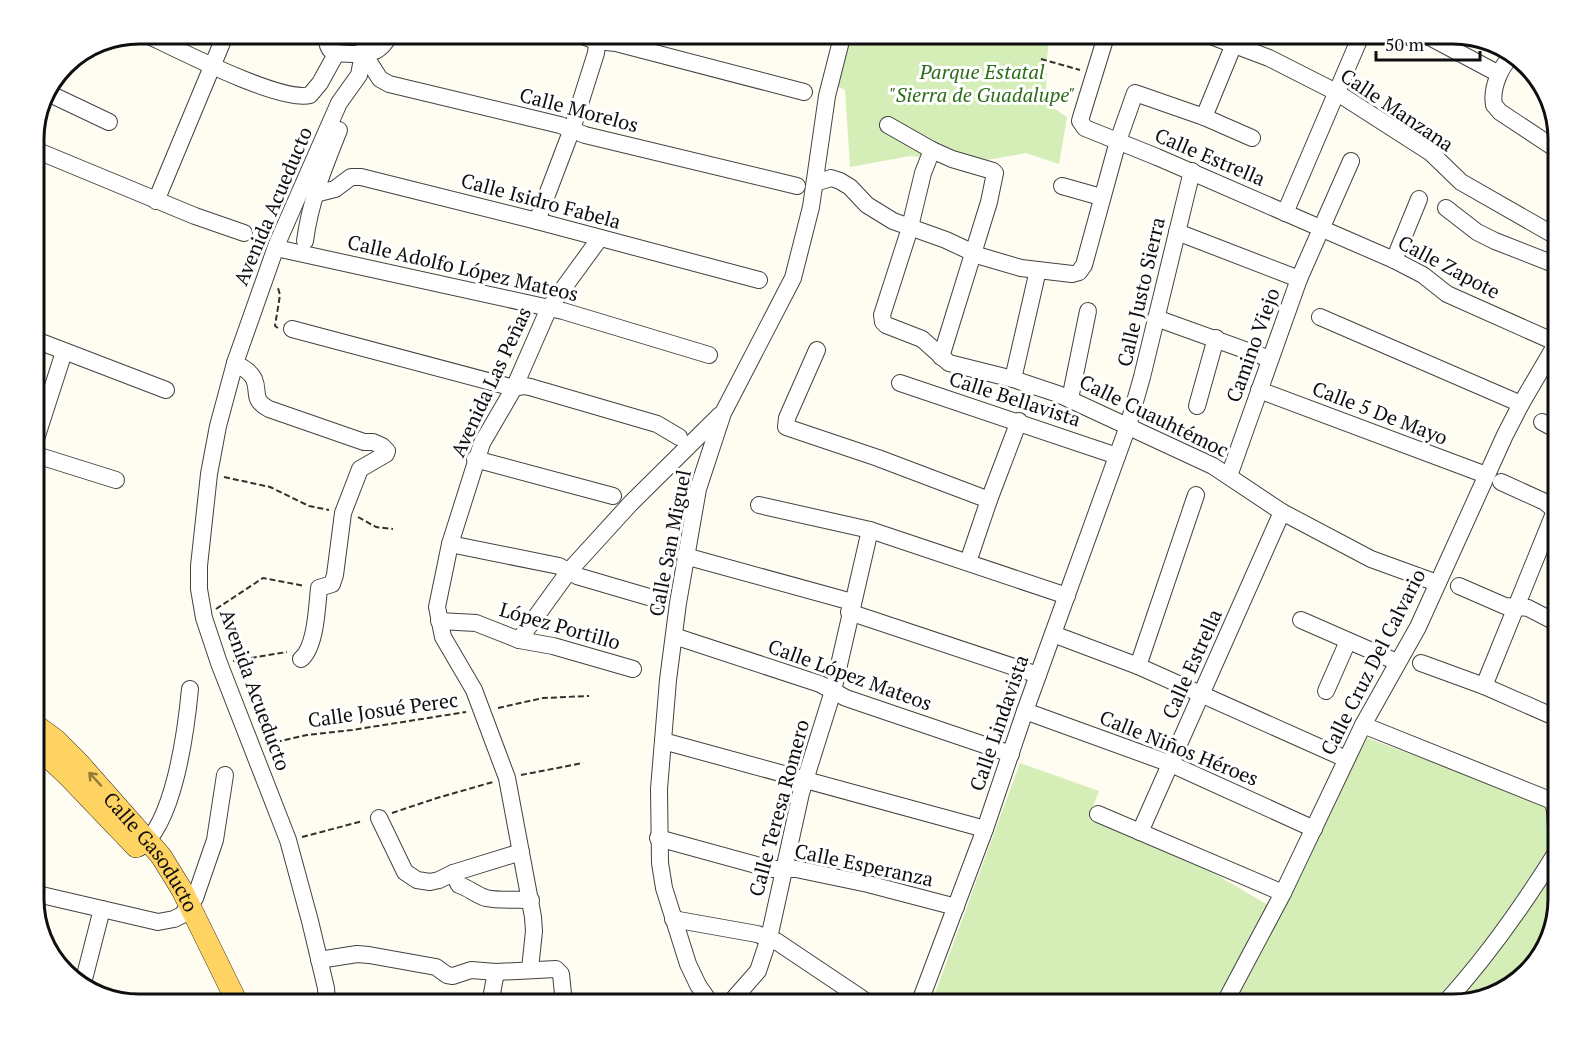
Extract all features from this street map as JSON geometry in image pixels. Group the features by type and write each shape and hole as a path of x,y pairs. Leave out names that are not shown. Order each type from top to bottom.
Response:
{"main road":[{"name":"Calle Gasoducto","path":"44,731 78,762 144,845 161,878 186,911 232,994"},
{"name":"Calle Gasoducto","path":"44,753 144,845"},
{"name":"Calle Gasoducto","path":"186,911 219,994"}],"street":[{"path":"166,44 211,66 282,93 304,97 315,90 336,54"},
{"path":"156,201 221,44"},
{"path":"327,44 336,54 374,53 383,44"},
{"name":"Avenida Acueducto","path":"326,994 288,840 219,663 204,618 199,589 199,566 209,474 218,426 235,363 276,248 339,103 357,81 362,69 366,44"},
{"path":"537,220 572,129 597,44"},
{"path":"620,44 804,92"},
{"name":"Calle San Miguel","path":"704,994 688,964 673,919 664,888 658,838 663,741 685,556 698,489 723,413 793,278 816,183 827,96 840,44"},
{"path":"1094,74 1104,44"},
{"path":"1204,117 1234,44"},
{"name":"Calle Manzana","path":"1234,44 1269,58 1336,92 1431,153 1461,182 1548,232"},
{"path":"1286,213 1357,44"},
{"path":"1443,44 1499,74"},
{"name":"Calle Morelos","path":"364,54 380,79 389,84 572,129 585,135 797,186"},
{"path":"1508,61 1499,74 1493,99 1497,109 1548,144"},
{"name":"Calle Estrella","path":"1094,74 1082,114 1082,126 1192,171 1321,229"},
{"path":"305,241 307,222 315,194 357,81"},
{"path":"816,183 831,178 840,181 880,214 974,252 1021,268 1072,274 1079,272 1084,265 1101,197 1135,93 1204,117 1252,138"},
{"path":"54,95 109,122"},
{"path":"888,125 952,159 995,173 989,202 940,357"},
{"path":"910,226 923,173 932,150"},
{"path":"44,154 156,201 244,232"},
{"name":"Camino Viejo","path":"1230,476 1299,279 1351,161"},
{"name":"Calle Justo Sierra","path":"1118,456 1142,377 1192,171"},
{"name":"Calle Isidro Fabela","path":"315,194 335,189 351,177 361,177 537,220 759,280"},
{"path":"1062,186 1101,197"},
{"path":"1394,260 1419,199"},
{"path":"1446,208 1477,232 1548,261"},
{"name":"Calle Cuauhtémoc","path":"910,226 882,319 886,325 922,339 940,357 957,367 1013,379 1070,399 1128,426 1213,466 1282,512 1371,559 1437,583"},
{"name":"Calle Zapote","path":"1321,229 1394,260 1423,275 1447,294 1548,337"},
{"path":"1177,232 1299,279"},
{"name":"Avenida Las Peñas","path":"530,969 534,924 507,778 468,677 448,646 439,621 437,607 450,544 475,459 482,443 514,388 549,308 600,238"},
{"name":"Calle Adolfo López Mateos","path":"276,248 549,308 709,355"},
{"path":"1013,379 1038,270"},
{"path":"1070,399 1088,311"},
{"path":"1320,317 1521,404"},
{"path":"1156,318 1270,359"},
{"path":"292,329 514,388 524,386 646,421 679,436"},
{"path":"1197,405 1216,338"},
{"path":"44,344 166,390"},
{"path":"817,350 785,426 788,429 878,458 989,500"},
{"path":"44,414 64,352"},
{"name":"Calle Cruz Del Calvario","path":"1229,994 1283,893 1363,725 1397,662 1408,647 1437,583 1493,478 1521,404 1548,358"},
{"path":"235,363 248,371 255,381 256,397 261,404 382,446 387,451 386,454 360,469 343,513 335,575 332,584 319,588 314,630 306,654 301,659"},
{"name":"Calle Bellavista","path":"900,383 1118,456"},
{"name":"Calle 5 De Mayo","path":"1259,390 1493,478 1548,504"},
{"path":"519,640 568,571 631,503 723,413"},
{"path":"968,562 1019,421"},
{"path":"1542,422 1548,425"},
{"name":"Calle Lindavista","path":"923,994 985,829 1025,711 1118,456"},
{"path":"44,457 116,480"},
{"path":"475,459 613,496"},
{"path":"1138,666 1196,495"},
{"path":"759,505 870,530 1067,596"},
{"name":"Calle Estrella","path":"1140,832 1282,512"},
{"name":"Calle Teresa Romero","path":"738,994 758,971 769,938 805,779 833,691 870,530"},
{"path":"1484,686 1548,532"},
{"path":"450,544 560,566 577,576 659,600"},
{"path":"685,556 851,607 1038,675"},
{"path":"1459,586 1505,606 1528,608 1548,618"},
{"path":"1302,620 1397,662"},
{"name":"López Portillo","path":"439,621 476,623 519,640 553,646 633,669"},
{"path":"1053,634 1138,666 1346,759"},
{"name":"Calle López Mateos","path":"674,636 820,684 846,698 1011,754"},
{"path":"1326,691 1348,641"},
{"path":"1421,663 1484,686 1548,714"},
{"path":"144,845 159,828 168,807 187,716 190,689"},
{"name":"Calle Niños Héroes","path":"1025,711 1171,764 1314,829"},
{"path":"1363,725 1548,799"},
{"path":"663,741 985,829"},
{"path":"44,896 158,922 174,920 186,911 215,840 225,775"},
{"path":"1098,814 1283,893"},
{"path":"379,818 407,875 417,880 430,882 522,852"},
{"name":"Calle Esperanza","path":"658,838 771,869 796,869 868,884 956,907"},
{"path":"1453,994 1523,903 1548,865"},
{"path":"453,873 459,885 478,895 488,898 531,900"},
{"path":"85,976 102,909"},
{"path":"673,919 769,938 855,994"},
{"path":"319,960 357,954 369,955 436,968 453,976 471,970 496,972 552,968 559,971 563,994"},
{"path":"492,994 496,972"}],"path":[{"path":"1041,58 1094,74"},
{"path":"263,281 278,287 280,295 275,326 280,331 292,329"},
{"path":"209,474 270,487 309,506 363,518 376,527 393,529"},
{"path":"204,618 263,578 319,588"},
{"path":"219,663 282,652 291,652 301,659"},
{"name":"Calle Josué Perec","path":"253,748 308,735 469,711 483,711 543,698 589,696"},
{"path":"477,787 507,778 583,763"}],"green space":[{"name":"Parque Estatal \"Sierra de Guadalupe\"","path":"843,44 1049,44 1046,103 1067,117 1059,164 1026,153 975,162 910,156 850,167 845,90 838,87 844,58"},
{"path":"1362,736 1548,805 1548,911 1541,935 1525,961 1516,970 1496,984 1478,990 1453,994 935,994 1020,763 1099,791 1091,812 1200,865 1278,911"}]}
